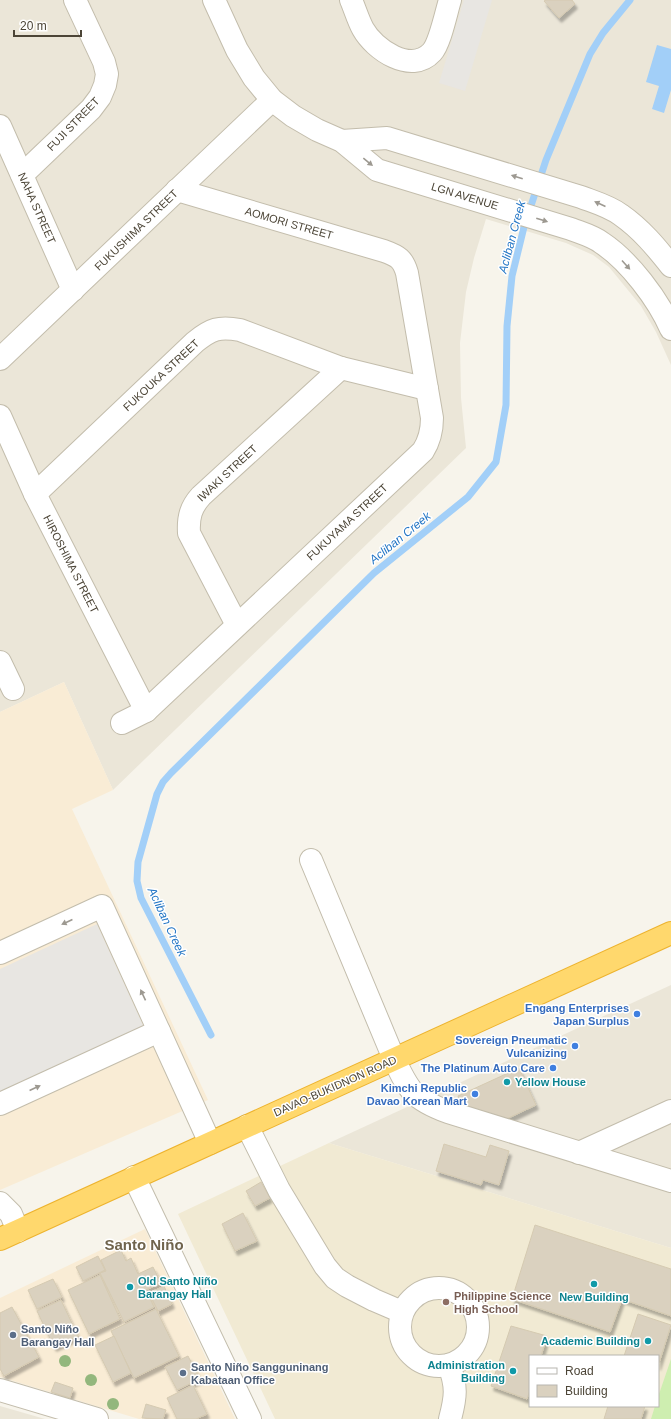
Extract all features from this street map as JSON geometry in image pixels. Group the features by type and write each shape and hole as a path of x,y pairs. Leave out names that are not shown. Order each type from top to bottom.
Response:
{"highway":[{"name":"DAVAO-BUKIDNON ROAD","path":"9,1235 210,1142 671,934"}],"street":[{"name":"FUJI STREET","path":"22,175 91,109 100,97 105,85 107,74 104,62 75,0"},
{"name":"LGN AVENUE","path":"214,0 237,50 254,78 272,100 293,116 317,130 342,141 378,170 571,229 601,242 619,257 636,275 653,298 671,329"},
{"path":"351,0 363,29 375,44 387,54 410,62 423,59 432,52 438,39 450,0"},
{"name":"FUKUSHIMA STREET","path":"0,359 272,100"},
{"name":"NAHA STREET","path":"0,126 73,290"},
{"name":"LGN AVENUE","path":"342,141 387,138 581,197 620,214 642,232 671,266"},
{"name":"AOMORI STREET","path":"177,190 384,251 399,258"},
{"path":"601,242 620,214"},
{"name":"FUKUYAMA STREET","path":"122,723 146,711 423,450 427,444 432,428 432,418 407,273 404,264 399,258"},
{"name":"FUKOUKA STREET","path":"35,494 195,342 215,329 226,328 240,330 341,368 426,389"},
{"name":"IWAKI STREET","path":"237,626 188,533 188,523 194,504 341,368"},
{"name":"HIROSHIMA STREET","path":"0,416 35,494 146,711"},
{"path":"0,662 13,689"},
{"path":"311,860 394,1059 404,1080 415,1095 428,1104 448,1112 671,1181"},
{"path":"0,953 102,906 210,1142"},
{"path":"0,1104 159,1031"},
{"path":"579,1153 671,1111"},
{"path":"247,1126 279,1190 325,1266 335,1278 374,1300 402,1312"},
{"path":"134,1177 250,1419"},
{"path":"0,1203 11,1214 9,1235"},
{"path":"439,1287 451,1289 461,1294 475,1312 477,1334 474,1344 459,1360 448,1364 434,1366 420,1361 409,1352 402,1340 399,1326 402,1312 409,1301 417,1294 428,1289 439,1287"},
{"path":"448,1364 455,1386 450,1419"},
{"path":"0,1390 97,1419"}],"shaded area":[{"path":"0,0 671,0 671,365 656,332 641,306 609,267 593,255 566,243 486,219 474,258 466,292 460,343 461,398 466,448 113,790 64,682 0,712"},
{"path":"464,0 492,0 465,91 439,83"},
{"path":"64,682 113,790 72,809 208,1100 0,1190 0,712"},
{"path":"97,924 144,1027 0,1094 0,969"},
{"path":"671,985 671,1248 329,1143"},
{"name":"Philippine Science High School","path":"329,1143 671,1248 671,1419 275,1419 178,1214"},
{"path":"145,1229 235,1419 139,1419 0,1377 0,1298"},
{"path":"0,1406 45,1419 0,1419"}],"green space":[{"path":"671,1359 671,1419 651,1419 655,1407 659,1407 659,1394"}],"water":[{"path":"657,45 671,49 671,90 664,113 652,109 659,86 646,82"}],"building":[{"path":"572,0 575,4 559,18 544,1"},
{"name":"Yellow House","path":"519,1068 536,1105 500,1122 464,1110 458,1096"},
{"path":"444,1144 486,1157 490,1145 509,1151 499,1185 483,1180 481,1185 436,1171"},
{"path":"261,1182 270,1198 255,1206 246,1191"},
{"path":"243,1213 257,1241 235,1251 222,1224"},
{"name":"New Building","path":"535,1225 671,1269 671,1316 622,1299 610,1332 512,1299"},
{"name":"Old Santo Niño Barangay Hall","path":"121,1250 126,1261 131,1258 138,1274 153,1267 161,1283 146,1290 154,1307 124,1322 100,1273 106,1271 101,1260"},
{"path":"98,1256 105,1270 83,1281 76,1267"},
{"path":"100,1275 120,1319 89,1334 68,1290"},
{"path":"53,1279 62,1297 37,1309 28,1290"},
{"path":"164,1286 172,1304 158,1311 149,1293"},
{"path":"61,1300 78,1336 54,1347 37,1311"},
{"name":"Santo Niño Barangay Hall","path":"12,1307 39,1357 4,1376 0,1369 0,1313"},
{"path":"156,1309 179,1356 134,1378 111,1331"},
{"name":"Academic Building","path":"638,1314 671,1325 659,1363 659,1355 624,1355"},
{"name":"Administration Building","path":"511,1326 547,1336 541,1355 529,1355 529,1393 527,1399 491,1386"},
{"path":"114,1336 131,1373 113,1382 95,1345"},
{"path":"188,1356 200,1379 177,1390 165,1367"},
{"path":"55,1382 73,1388 70,1398 51,1392"},
{"path":"193,1385 207,1414 196,1419 177,1419 167,1398"},
{"path":"146,1404 166,1410 163,1419 142,1418"},
{"path":"608,1407 645,1407 641,1419 604,1419"}],"waterway":[{"name":"Acliban Creek","path":"211,1035 141,898 137,881 138,862 157,794 163,782 171,773 374,573 468,497 496,462 506,405 507,326 512,276 524,227 546,160 590,54 603,33 630,0"}],"place":[{"name":"Engang Enterprises Japan Surplus","path":"637,1014"},
{"name":"Sovereign Pneumatic Vulcanizing","path":"575,1046"},
{"name":"The Platinum Auto Care","path":"553,1068"},
{"name":"Yellow House","path":"507,1082"},
{"name":"Kimchi Republic Davao Korean Mart","path":"475,1094"},
{"name":"New Building","path":"594,1284"},
{"name":"Old Santo Niño Barangay Hall","path":"130,1287"},
{"name":"Philippine Science High School","path":"446,1302"},
{"name":"Santo Niño Barangay Hall","path":"13,1335"},
{"name":"Academic Building","path":"648,1341"},
{"name":"Administration Building","path":"513,1371"},
{"name":"Santo Niño Sangguninang Kabataan Office","path":"183,1373"}],"district":[{"name":"Santo Niño","path":"144,1245"}]}
